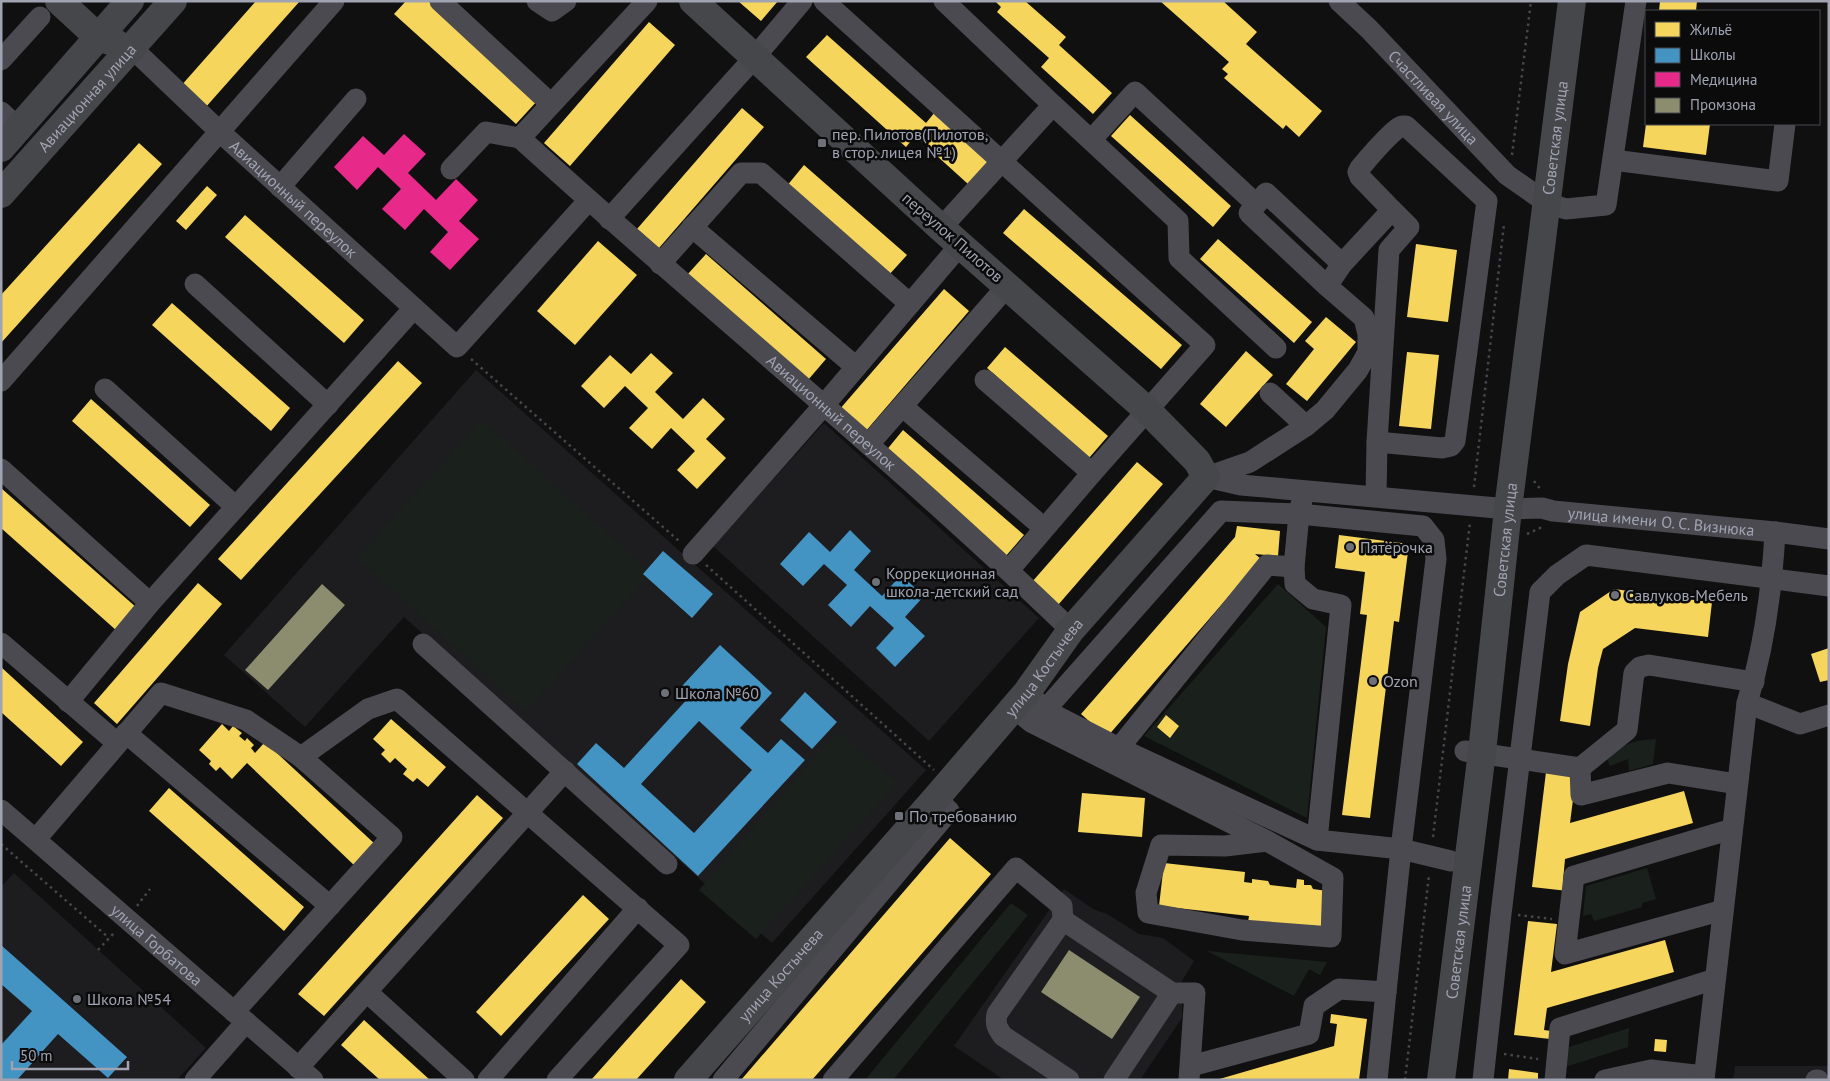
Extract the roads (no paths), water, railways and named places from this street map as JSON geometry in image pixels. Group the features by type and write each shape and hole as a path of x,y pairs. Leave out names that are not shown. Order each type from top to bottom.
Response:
{"main road":[{"path":"80,1 103,32"},
{"name":"Авиационная улица","path":"7,129 103,32 130,1"},
{"name":"Авиационная улица","path":"1,194 173,1"},
{"name":"переулок Пилотов","path":"693,1 951,236 1147,410 1197,461 1206,477"},
{"name":"Советская улица","path":"1539,197 1554,1"},
{"name":"Советская улица","path":"1441,1080 1473,751 1490,507 1572,1"},
{"path":"50,9 103,32 132,48"},
{"name":"улица Костычева","path":"688,1080 936,798 1028,703 1071,630 1206,477"},
{"name":"Советская улица","path":"1424,1080 1441,859 1473,751"}],"street":[{"path":"1,381 334,1"},
{"path":"440,1 551,104"},
{"path":"537,1 552,11 566,1"},
{"path":"451,169 486,132 520,138 647,1"},
{"path":"609,219 754,58 802,1"},
{"path":"824,1 1205,345 1008,570"},
{"path":"944,1 1052,105 1178,221 1179,258 1276,348"},
{"name":"Счастливая улица","path":"1339,1 1369,29 1507,175 1539,197"},
{"path":"1539,197 1566,209 1606,205 1636,1"},
{"path":"1,60 50,9"},
{"name":"Авиационный переулок","path":"132,48 220,132 457,347 588,201"},
{"path":"1091,140 1135,92 1256,204 1266,193 1342,264"},
{"path":"280,187 356,99"},
{"path":"693,554 910,304 951,236 1001,162 1052,105"},
{"path":"1613,160 1778,180 1786,125"},
{"path":"1376,496 1377,442 1389,250 1409,227 1360,177 1358,172 1398,128 1406,126 1487,201 1455,441 1451,446 1442,448 1377,442"},
{"name":"Авиационный переулок","path":"520,138 588,201 869,444 1071,630"},
{"path":"660,264 741,173 761,173 910,304"},
{"name":"улица Костычева","path":"1206,477 1250,462 1306,426 1325,410 1358,370 1368,352 1368,334 1364,318 1249,213 1256,204"},
{"path":"1327,286 1342,264 1392,210"},
{"path":"692,227 856,367"},
{"path":"195,284 328,405"},
{"path":"869,444 1008,285"},
{"path":"68,702 150,603 414,308"},
{"path":"985,380 1092,473"},
{"path":"105,389 236,507"},
{"path":"1270,393 1306,426"},
{"path":"902,406 1044,528"},
{"path":"1,469 150,603"},
{"name":"улица имени О. С. Визнюка","path":"1206,477 1241,486 1490,507 1542,508 1553,511 1776,532 1829,539"},
{"path":"1305,490 1299,514 1294,567 1295,584 1313,599 1341,605 1317,840"},
{"path":"1028,703 1221,511 1299,514 1423,526 1434,540 1436,559 1401,849 1377,1080"},
{"path":"1605,1080 1651,1070 1704,1078 1747,703 1754,682 1772,578 1776,532"},
{"path":"1483,1080 1540,592 1557,575 1586,555 1829,586"},
{"path":"1119,748 1267,565 1294,567"},
{"path":"1,643 68,702 121,738 330,906"},
{"path":"424,644 668,864"},
{"path":"1473,751 1580,768 1627,730 1634,673 1640,667 1649,665 1754,682"},
{"path":"36,839 161,693 246,720 301,757 392,838 330,906 240,1017 195,1080"},
{"path":"301,757 368,709 397,699 679,945 558,1080"},
{"path":"1028,703 1119,748 1317,840 1401,849 1441,859"},
{"path":"1028,703 1030,722 1267,841 1333,878 1331,938 1242,930 1148,914 1146,893 1161,845 1225,846 1267,841"},
{"path":"1747,703 1800,724 1829,715"},
{"path":"1580,768 1581,795 1668,773 1737,784"},
{"path":"305,1074 367,992 529,814 565,771"},
{"path":"723,1080 949,811 936,798"},
{"name":"улица Горбатова","path":"1,810 305,1074"},
{"path":"1723,910 1564,954 1574,876 1732,829"},
{"path":"833,1080 1022,862 1062,906 1063,920 997,1014 996,1022 998,1030 1003,1036 1069,1080"},
{"path":"488,1080 638,908"},
{"path":"1063,920 1172,993 1195,993 1190,1073 1309,1034 1314,1006 1339,988 1386,992"},
{"path":"1556,1070 1560,1028 1715,979"},
{"path":"367,992 464,1080"},
{"path":"1114,1080 1172,993"}],"place":[{"name":"пер. Пилотов(Пилотов, в стор. лицея №1)","path":"822,143"},
{"name":"Пятёрочка","path":"1350,547"},
{"name":"Коррекционная школа-детский сад","path":"876,582"},
{"name":"Савлуков-Мебель","path":"1615,595"},
{"name":"Ozon","path":"1373,681"},
{"name":"Школа №60","path":"665,693"},
{"name":"По требованию","path":"899,816"},
{"name":"Школа №54","path":"77,999"}]}
